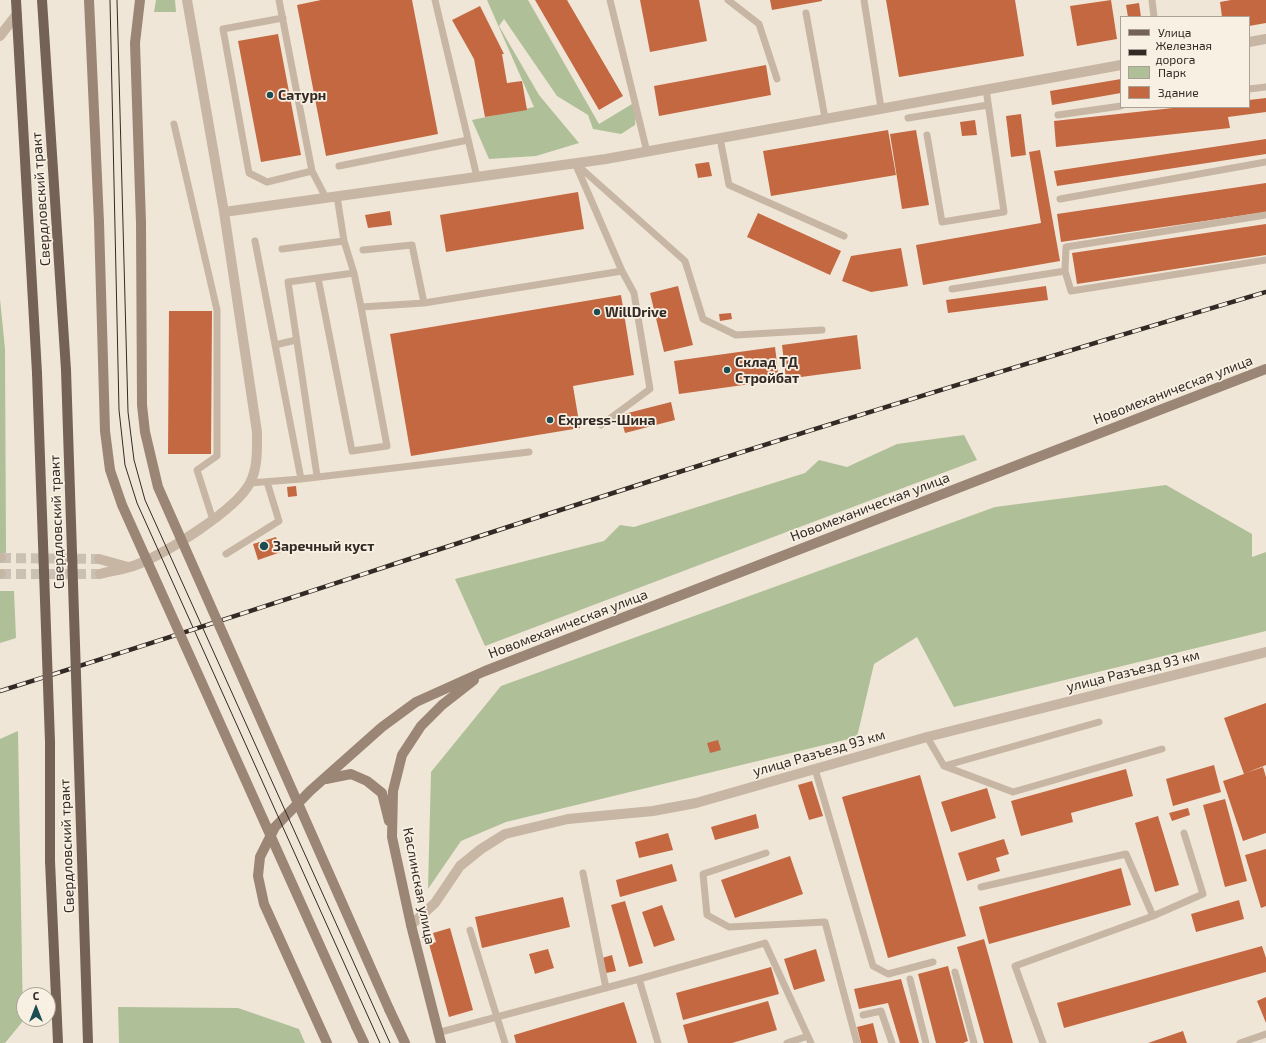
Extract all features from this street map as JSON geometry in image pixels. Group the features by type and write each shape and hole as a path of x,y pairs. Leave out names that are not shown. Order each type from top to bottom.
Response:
{"main road":[{"name":"Свердловский тракт","path":"16,0 37,373 50,742 50,861 58,1043"},
{"name":"Свердловский тракт","path":"42,0 66,370 88,1043"},
{"path":"89,0 99,222 105,431 110,470 122,505 364,1043"},
{"path":"140,0 135,43 141,223 142,405 146,439 158,487 405,1043"},
{"name":"Новомеханическая улица","path":"485,671 1266,370"},
{"path":"327,1043 264,904 258,876 260,858 275,827 324,779 382,727 416,702 485,671"},
{"name":"Каслинская улица","path":"441,1043 411,925 392,837 393,791 402,755 421,726 436,710 485,671"},
{"path":"324,779 351,774 367,781 382,794 392,837"}],"street":[{"path":"100,574 128,567 165,549 213,520 240,496 250,483 256,464 257,432 224,212 187,0"},
{"path":"0,36 17,14"},
{"path":"1250,42 1266,39"},
{"path":"224,212 647,152 825,118 1120,65"},
{"path":"99,559 128,567"},
{"name":"улица Разъезд 93 км","path":"411,925 435,903 460,866 480,848 505,834 568,819 653,811 696,803 927,737 1266,652"}],"lane":[{"path":"279,0 312,171 326,198"},
{"path":"435,0 477,177"},
{"path":"610,0 647,152"},
{"path":"728,0 759,24 776,79"},
{"path":"864,0 881,108"},
{"path":"1152,0 1154,16"},
{"path":"806,13 825,118"},
{"path":"283,18 223,29 249,173 267,182 312,171"},
{"path":"1250,90 1266,87"},
{"path":"927,135 942,222 1004,212 986,89"},
{"path":"908,118 988,105"},
{"path":"1058,115 1120,106"},
{"path":"174,124 217,310 217,456 197,470 213,520"},
{"path":"720,138 729,185 844,236"},
{"path":"339,166 468,140"},
{"path":"1060,199 1266,162"},
{"path":"575,163 622,271 634,293 650,389 601,425"},
{"path":"575,163 685,261 703,320 736,335 822,330"},
{"path":"318,278 352,451 387,446 354,273 344,241 337,196"},
{"path":"1266,215 1066,247 1065,271 1070,291 1266,260"},
{"path":"255,241 301,479"},
{"path":"282,249 344,241"},
{"path":"363,250 412,245 424,303"},
{"path":"361,307 424,303 622,271"},
{"path":"952,289 1065,271"},
{"path":"317,476 288,282 354,273"},
{"path":"275,344 296,340"},
{"path":"250,483 301,479 529,452"},
{"path":"226,554 279,521 267,482"},
{"path":"944,766 1099,722"},
{"path":"927,737 944,766 1013,792 1162,749"},
{"path":"815,769 873,966 888,974 933,962"},
{"path":"1042,1043 1015,966 1153,916 1203,894 1184,833"},
{"path":"766,853 704,874 707,915 729,927 825,922 856,1043"},
{"path":"981,887 1126,854 1153,916"},
{"path":"583,873 606,988"},
{"path":"470,930 505,1043"},
{"path":"437,1032 606,988 765,944 811,1043"},
{"path":"955,972 974,1043"},
{"path":"639,979 658,1043"},
{"path":"910,979 926,1043"},
{"path":"863,1015 881,1011 892,1043"},
{"path":"1240,1043 1266,1034"},
{"path":"787,1043 808,1036"}],"green space":[{"path":"156,0 175,0 176,12 154,12"},
{"path":"487,0 528,0 599,124 637,101 635,125 621,134 593,129 588,115 557,96 504,19 499,26 539,95 579,143 536,156 489,159 472,120 534,107"},
{"path":"0,299 5,349 6,554 0,553"},
{"path":"964,435 977,460 485,646 455,579 604,541 620,525 634,527 805,473 819,460 847,467 897,444"},
{"path":"1166,485 1252,534 1252,557 1266,552 1266,631 954,707 917,637 874,664 857,737 506,822 461,841 428,889 431,772 501,686 995,507"},
{"path":"0,591 14,591 16,638 0,643"},
{"path":"18,731 22,987 16,987 16,1027 18,1027 5,1043 0,1043 0,739"},
{"path":"118,1007 238,1008 299,1029 305,1043 119,1043"}],"building":[{"path":"321,0 412,0 438,134 326,156 297,5"},
{"path":"535,0 567,0 623,96 599,110"},
{"path":"640,0 699,0 707,41 650,52"},
{"path":"770,0 822,0 822,1 772,10"},
{"path":"886,0 1015,0 1024,56 899,77"},
{"path":"1111,0 1117,39 1077,46 1070,6"},
{"path":"1231,0 1266,0 1266,23 1250,26 1250,16 1222,16 1220,2"},
{"path":"1139,3 1141,16 1128,16 1126,5"},
{"path":"480,6 504,54 502,54 507,83 522,81 527,110 485,117 474,59 452,20"},
{"path":"278,34 301,155 261,162 238,41"},
{"path":"766,65 771,95 659,116 654,86"},
{"path":"1120,79 1120,93 1052,105 1050,91"},
{"path":"1266,98 1266,112 1228,117 1230,128 1056,147 1054,121 1173,108 1250,108 1250,100"},
{"path":"1021,114 1026,155 1011,157 1006,116"},
{"path":"975,120 977,135 962,136 960,122"},
{"path":"888,130 896,175 771,196 763,151"},
{"path":"916,130 929,205 902,209 890,134"},
{"path":"1266,139 1266,154 1057,186 1054,171"},
{"path":"1040,150 1060,261 923,285 916,245 1041,223 1029,152"},
{"path":"709,162 712,176 698,178 695,164"},
{"path":"1266,183 1266,212 1061,242 1057,214"},
{"path":"578,192 584,229 446,252 440,215"},
{"path":"390,211 392,225 368,228 365,215"},
{"path":"758,213 841,251 830,275 747,237"},
{"path":"1266,224 1266,255 1077,284 1072,253"},
{"path":"901,248 908,286 871,292 842,281 851,256"},
{"path":"678,286 693,345 664,352 650,293"},
{"path":"1046,286 1048,300 948,313 946,300"},
{"path":"621,295 634,375 573,386 580,428 411,456 390,334"},
{"path":"169,311 212,311 211,454 168,454"},
{"path":"731,313 732,319 720,321 719,314"},
{"path":"857,335 861,369 786,379 782,345"},
{"name":"Склад ТД Стройбат","path":"775,347 779,380 679,394 674,361"},
{"path":"671,402 675,420 625,433 620,415"},
{"path":"296,486 297,496 288,497 287,487"},
{"path":"276,537 281,552 258,560 253,544"},
{"path":"1266,703 1266,765 1246,773 1263,767 1266,777 1266,833 1243,841 1223,781 1244,774 1224,718"},
{"path":"718,740 721,750 710,753 707,743"},
{"path":"1214,765 1221,792 1173,806 1166,779"},
{"path":"1126,769 1133,796 1071,813 1073,822 1021,836 1011,801"},
{"path":"920,775 966,936 888,958 842,797"},
{"path":"812,781 823,816 809,820 798,785"},
{"path":"987,788 996,818 951,832 941,802"},
{"path":"1225,799 1247,881 1225,887 1203,805"},
{"path":"1188,808 1190,815 1172,821 1169,813"},
{"path":"756,814 759,828 715,840 711,827"},
{"path":"1158,816 1179,885 1155,892 1135,823"},
{"path":"668,833 673,850 639,858 635,842"},
{"path":"1004,839 1009,854 996,858 1000,871 967,881 958,853"},
{"path":"1266,849 1266,906 1261,908 1245,855"},
{"path":"790,856 803,894 735,918 721,880"},
{"path":"672,864 677,881 620,897 616,880"},
{"path":"1121,868 1131,905 989,944 979,907"},
{"path":"563,897 570,927 482,948 475,917"},
{"path":"1239,900 1244,919 1196,932 1191,914"},
{"path":"625,901 643,963 629,967 611,905"},
{"path":"662,905 675,940 654,947 642,912"},
{"path":"450,928 473,1010 449,1017 429,944 436,942 433,933"},
{"path":"984,939 1013,1043 984,1043 957,947"},
{"path":"1262,946 1266,958 1266,972 1064,1028 1057,1003"},
{"path":"548,949 554,968 535,974 529,954"},
{"path":"816,949 825,981 794,990 784,959"},
{"path":"612,955 616,971 606,973 602,958"},
{"path":"948,966 968,1041 963,1043 936,1043 918,974"},
{"path":"771,967 779,994 683,1020 676,993"},
{"path":"901,979 919,1043 900,1043 888,1003 859,1009 854,989"},
{"path":"1266,997 1266,1023 1257,1001"},
{"path":"768,1001 777,1030 732,1043 688,1043 683,1025"},
{"path":"624,1002 637,1043 516,1043 514,1035"},
{"path":"873,1023 878,1043 861,1043 857,1027"},
{"path":"1183,1031 1187,1043 1148,1043"}],"tunnel":[{"path":"1,558 99,559"},
{"path":"1,574 100,574"}],"tram line":[{"path":"110,0 119,410 125,465 137,503 380,1043"},
{"path":"117,0 128,412 134,460 145,500 390,1043"}],"railway":[{"path":"0,691 735,454 1114,337 1266,292"}],"place":[{"name":"Сатурн","path":"270,95"},
{"name":"WillDrive","path":"597,312"},
{"name":"Склад ТД Стройбат","path":"727,370"},
{"name":"Express-Шина","path":"550,420"},
{"name":"Заречный куст","path":"264,546"}]}
